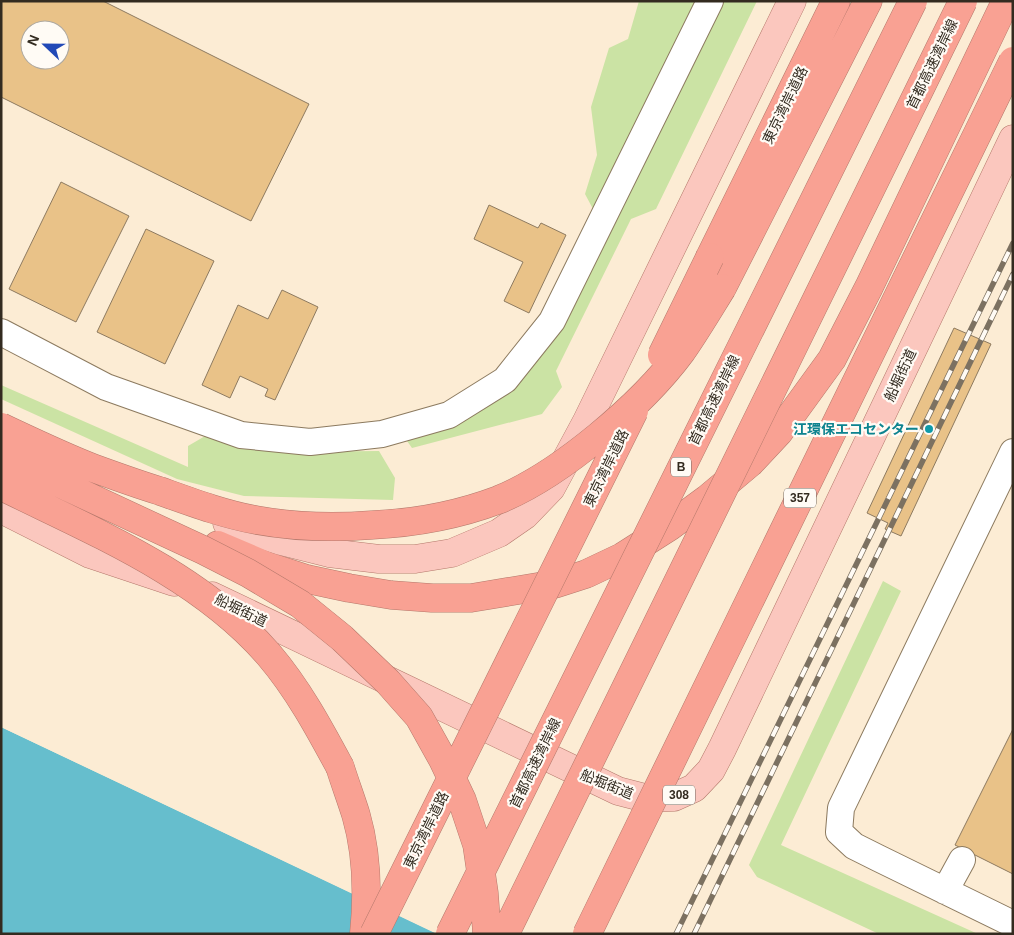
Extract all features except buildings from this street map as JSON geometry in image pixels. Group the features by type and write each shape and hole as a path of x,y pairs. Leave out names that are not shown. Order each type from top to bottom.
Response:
{"highway":[{"name":"東京湾岸道路","path":"374,934 836,1"},
{"path":"1,427 91,468 213,510 289,525 355,526 423,520 499,500 539,480 583,447 622,415 655,382 681,352 722,288 868,1"},
{"name":"首都高速湾岸線","path":"450,934 913,1"},
{"name":"首都高速湾岸線","path":"505,934 963,1"},
{"path":"1,449 267,566 307,579 349,588 399,596 471,598 555,584 586,574 622,557 669,527 707,499 750,463 780,432 806,397 832,359 869,287 1006,1"},
{"name":"357","path":"587,934 1013,62"},
{"path":"1,456 203,550 248,573 300,604 342,638 388,682 419,717 443,760 462,800 477,845 484,893 487,934"},
{"path":"1,486 83,526 187,583 229,616 269,655 315,720 340,767 356,816 363,854 367,903 364,934"}],"main road":[{"path":"1,418 198,514 280,541 329,553 379,560 415,559 452,553 499,533 525,515 551,488 587,421 792,1"},
{"name":"船堀街道","path":"1,509 90,554 199,590 618,791 645,798 674,797 694,788 711,770 1013,139"}],"lane":[{"path":"1,332 106,387 241,435 310,442 382,434 449,415 506,380 552,321 710,1"},
{"path":"1013,452 841,808 839,832 854,846 1013,924"},
{"path":"945,891 962,860"}],"green space":[{"path":"639,1 699,1 593,209 585,194 597,155 591,107 609,48 628,39"},
{"path":"714,1 757,1 656,209 631,219 556,371 562,387 542,414 412,448 402,434 541,344"},
{"path":"1,385 188,467 188,446 212,432 275,452 379,451 395,478 393,500 244,496 177,479 1,399"},
{"path":"883,581 901,591 781,845 978,934 879,934 757,877 749,865"}],"water":[{"path":"1,727 437,934 1,934"}],"pier":[{"path":"1,725 438,931 438,934 1,727"}],"railway":[{"path":"676,934 1013,243"},
{"path":"694,934 1013,274"}],"place":[{"name":"江環保エコセンター","path":"929,429"}]}
